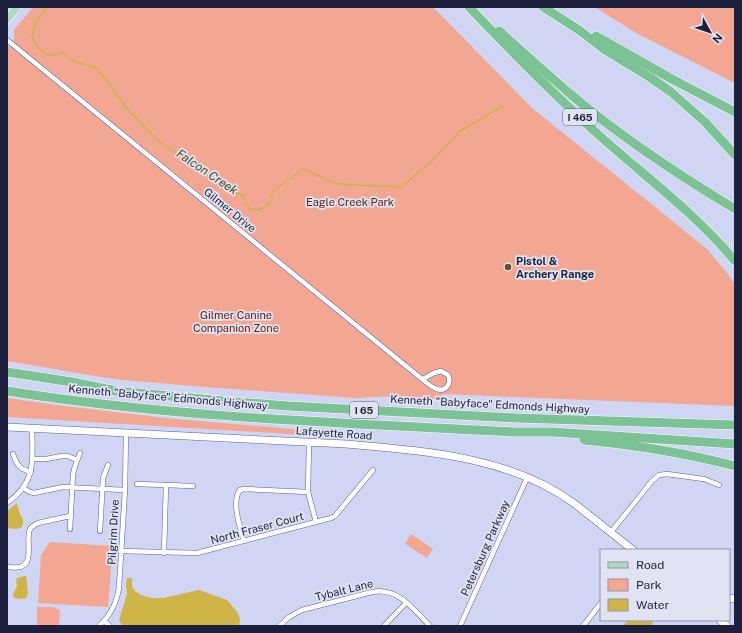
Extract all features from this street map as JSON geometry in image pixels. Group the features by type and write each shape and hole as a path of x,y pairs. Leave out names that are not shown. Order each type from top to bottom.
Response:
{"highway":[{"name":"I 465","path":"469,7 565,104 697,220 735,261"},
{"path":"473,7 568,92 587,107 660,161 735,209"},
{"path":"543,7 579,30 605,50 652,78 678,98 708,126 735,155"},
{"path":"579,30 594,35 670,78 735,112"},
{"name":"Kenneth \"Babyface\" Edmonds Highway","path":"7,372 116,390 192,399 281,406 516,418 735,425"},
{"name":"Kenneth \"Babyface\" Edmonds Highway","path":"7,391 57,399 229,416 515,432 552,432 735,444"},
{"path":"515,432 663,450 735,466"}],"main road":[{"path":"7,20 17,7"},
{"name":"Lafayette Road","path":"7,427 346,444 400,449 471,459 498,467 551,489 565,497 632,549"}],"street":[{"name":"Gilmer Drive","path":"7,40 428,384 442,390 447,388 450,383 448,375 442,371 434,373 423,379"},
{"path":"7,503 23,488 31,472 32,429"},
{"name":"Pilgrim Drive","path":"99,626 112,611 117,598 119,586 125,490 126,434"},
{"path":"309,442 308,492 316,522"},
{"path":"70,529 74,470 80,453"},
{"path":"13,454 20,467 31,472"},
{"path":"32,459 68,456 77,460"},
{"path":"100,531 103,478 108,465"},
{"name":"North Fraser Court","path":"121,552 197,553 331,518 335,516 373,470"},
{"path":"611,532 652,481 659,475 667,474 704,479 719,485"},
{"name":"Petersburg Parkway","path":"460,626 527,478"},
{"path":"137,484 193,486"},
{"path":"164,553 166,485"},
{"path":"23,488 30,492 63,487 125,490"},
{"path":"244,541 236,511 238,494 240,490 308,492"},
{"path":"7,567 19,568 26,562 28,557 29,533 33,525 70,516"},
{"name":"Tybalt Lane","path":"279,626 289,617 302,610 376,591 383,591 399,596 430,626"},
{"path":"384,626 406,603"},
{"path":"582,626 600,604"},
{"path":"104,621 110,626"}],"green space":[{"name":"Eagle Creek Park","path":"33,7 433,7 532,108 707,249 727,273 735,284 735,406 442,394 441,399 397,396 355,398 113,379 7,361 7,49 14,40 14,30"},
{"path":"595,7 735,7 735,83 638,34"},
{"path":"7,398 165,418 292,429 306,432 307,435 7,417"},
{"path":"411,534 433,549 427,558 405,544"},
{"path":"50,542 113,546 108,607 38,603 41,555"},
{"path":"37,607 52,607 60,610 59,626 37,626"}],"water":[{"path":"17,503 23,524 21,528 7,528 7,511"},
{"path":"26,576 28,593 26,598 14,598 13,594 17,586 16,579"},
{"path":"127,578 132,578 132,587 135,591 141,595 151,598 163,598 199,590 227,600 238,613 240,620 239,626 123,626 119,620 127,594"},
{"path":"628,621 653,621 652,626 622,626"}],"waterway":[{"name":"Falcon Creek","path":"47,7 35,24 32,37 38,48 48,55 63,53 75,62 95,67 106,79 125,106 156,139 220,183 243,196 249,208 259,210 269,204 273,191 303,169 337,184 401,187 433,160 459,132 502,106"}],"place":[{"name":"Pistol & Archery Range","path":"508,267"}],"park label":[{"name":"Gilmer Canine Companion Zone","path":"236,321"}]}
